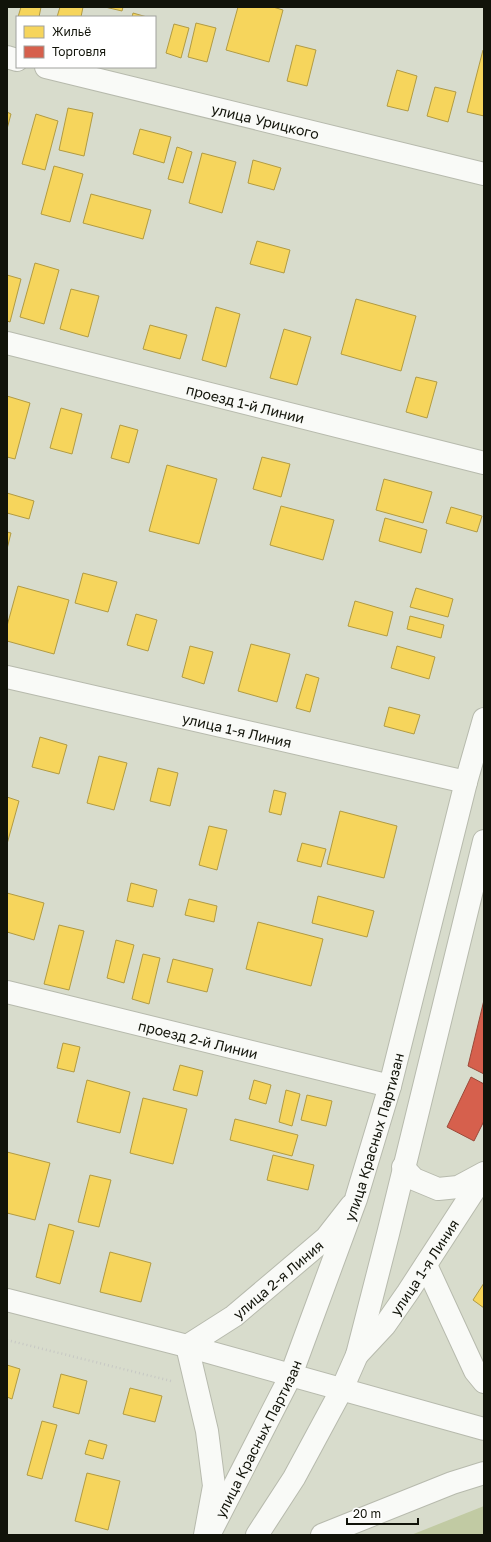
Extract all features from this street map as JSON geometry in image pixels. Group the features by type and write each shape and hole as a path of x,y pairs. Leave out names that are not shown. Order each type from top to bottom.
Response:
{"main road":[{"name":"улица Урицкого","path":"50,68 484,174"},
{"name":"проезд 1-й Линии","path":"7,343 484,463"},
{"name":"улица 1-я Линия","path":"7,676 466,782"},
{"name":"улица Красных Партизан","path":"209,1535 291,1375 356,1199 390,1086 466,782 484,719"},
{"path":"257,1535 294,1478 342,1389 356,1355 388,1234 484,841"},
{"name":"проезд 2-й Линии","path":"7,992 390,1086"},
{"name":"улица 1-я Линия","path":"404,1167 414,1179 438,1189 458,1187 484,1174"},
{"name":"улица 1-я Линия","path":"356,1355 385,1325 426,1265 484,1174"},
{"name":"улица 2-я Линия","path":"187,1346 234,1316 326,1238 356,1199"},
{"path":"426,1265 475,1371 484,1382"},
{"path":"7,1300 187,1346 484,1428"},
{"path":"187,1346 207,1431 214,1486 205,1535"},
{"path":"322,1535 452,1483 484,1473"}],"path":[{"path":"7,1340 175,1382"}],"green space":[{"path":"484,1506 484,1535 411,1535"}],"building: Жильё":[{"path":"21,7 41,7 39,16 18,16"},
{"path":"60,7 83,7 81,16 57,16"},
{"path":"105,7 123,7 122,11"},
{"path":"238,7 273,7 283,10 269,62 226,50"},
{"path":"133,13 144,16 132,16"},
{"path":"196,23 216,28 207,62 188,57"},
{"path":"174,24 189,28 181,58 166,53"},
{"path":"296,45 316,50 307,86 287,81"},
{"path":"484,50 484,116 467,112"},
{"path":"397,70 417,76 408,111 387,106"},
{"path":"435,87 456,92 448,122 427,116"},
{"path":"68,108 93,113 84,156 59,150"},
{"path":"7,112 11,114 7,129"},
{"path":"36,114 58,121 45,170 22,164"},
{"path":"140,129 171,137 164,163 133,154"},
{"path":"177,147 192,152 183,183 168,179"},
{"path":"202,153 236,162 222,213 189,203"},
{"path":"253,160 281,168 274,190 248,183"},
{"path":"54,166 83,174 70,222 41,214"},
{"path":"91,194 151,210 143,239 83,223"},
{"path":"257,241 290,250 284,273 250,264"},
{"path":"35,263 59,270 44,324 20,317"},
{"path":"7,275 21,279 10,322 7,321"},
{"path":"71,289 99,296 88,337 60,329"},
{"path":"356,299 416,316 401,371 341,354"},
{"path":"216,307 240,314 226,367 202,360"},
{"path":"150,325 187,335 180,359 143,349"},
{"path":"284,329 311,337 297,385 270,378"},
{"path":"416,377 437,382 427,418 406,412"},
{"path":"7,396 30,403 15,459 7,457"},
{"path":"61,408 82,414 72,454 50,448"},
{"path":"120,425 138,430 129,463 111,458"},
{"path":"262,457 290,464 281,497 253,489"},
{"path":"167,465 217,479 199,544 149,531"},
{"path":"384,479 432,492 423,523 376,510"},
{"path":"7,493 34,501 29,519 7,513"},
{"path":"281,506 334,520 323,560 270,545"},
{"path":"451,507 482,516 477,532 446,523"},
{"path":"385,518 427,530 421,553 379,541"},
{"path":"7,532 11,533 7,549"},
{"path":"83,573 117,582 108,612 75,603"},
{"path":"18,586 69,600 54,654 7,641 7,626"},
{"path":"416,588 453,599 448,617 410,607"},
{"path":"355,601 393,612 387,636 348,626"},
{"path":"136,614 157,620 148,651 127,645"},
{"path":"410,616 444,625 441,638 407,629"},
{"path":"251,644 290,654 277,702 238,691"},
{"path":"190,646 213,652 204,684 182,677"},
{"path":"397,646 435,657 429,679 391,668"},
{"path":"306,674 319,678 310,712 296,708"},
{"path":"389,707 420,715 414,734 384,726"},
{"path":"40,737 67,745 59,774 32,767"},
{"path":"99,756 127,763 114,810 87,803"},
{"path":"158,768 178,773 170,806 150,801"},
{"path":"274,790 286,793 281,815 269,812"},
{"path":"7,797 19,801 7,844"},
{"path":"340,811 397,826 384,878 327,864"},
{"path":"209,826 227,830 217,870 199,865"},
{"path":"302,843 326,849 321,867 297,861"},
{"path":"131,883 157,890 153,907 127,901"},
{"path":"7,893 44,903 34,940 7,932"},
{"path":"318,896 374,911 367,937 312,923"},
{"path":"189,899 217,906 214,922 185,915"},
{"path":"258,922 323,939 311,986 246,969"},
{"path":"59,925 84,931 69,990 44,984"},
{"path":"116,940 134,945 124,983 107,978"},
{"path":"143,954 160,958 149,1004 132,999"},
{"path":"173,959 213,969 207,992 167,982"},
{"path":"63,1043 80,1047 74,1072 57,1068"},
{"path":"180,1065 203,1071 197,1096 173,1090"},
{"path":"87,1080 130,1092 120,1133 77,1122"},
{"path":"254,1080 271,1085 266,1104 249,1099"},
{"path":"286,1090 300,1094 292,1126 279,1122"},
{"path":"307,1095 332,1101 326,1126 301,1120"},
{"path":"143,1098 187,1109 173,1164 130,1153"},
{"path":"235,1119 298,1135 292,1156 230,1140"},
{"path":"7,1152 50,1163 35,1220 7,1213"},
{"path":"273,1155 314,1165 308,1190 267,1180"},
{"path":"90,1175 111,1180 99,1227 78,1222"},
{"path":"49,1224 74,1231 60,1284 36,1277"},
{"path":"110,1252 151,1263 141,1302 100,1292"},
{"path":"484,1283 484,1308 473,1300"},
{"path":"7,1365 20,1369 12,1399 7,1397"},
{"path":"61,1374 87,1381 79,1414 53,1407"},
{"path":"130,1388 162,1396 155,1422 123,1414"},
{"path":"42,1421 57,1425 42,1479 27,1475"},
{"path":"89,1440 107,1445 103,1459 85,1454"},
{"path":"87,1473 120,1481 108,1530 75,1521"}],"building: Торговля":[{"path":"484,1000 484,1074 468,1066"},
{"path":"471,1077 484,1084 484,1121 474,1141 447,1127"}]}
